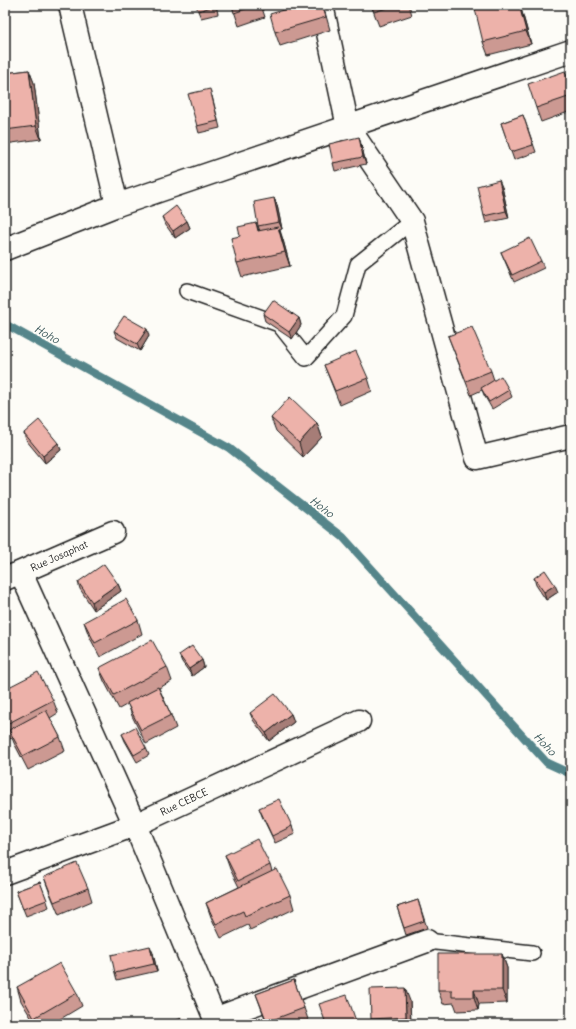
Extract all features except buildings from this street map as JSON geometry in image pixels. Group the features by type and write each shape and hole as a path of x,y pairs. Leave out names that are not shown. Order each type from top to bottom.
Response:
{"street":[{"path":"70,5 116,205"},
{"path":"322,5 348,127 412,221 477,458 571,436"},
{"path":"5,249 116,205 571,51"},
{"name":"Rue Josaphat","path":"13,576 113,532"},
{"path":"13,576 135,825 215,1021 427,941"},
{"name":"Rue CEBCE","path":"5,873 135,825 359,721"}],"lane":[{"path":"187,291 279,324 306,358 344,316 358,264 412,221"},
{"path":"427,941 532,953"}],"waterway":[{"name":"Hoho","path":"5,324 229,448 343,537 547,763 571,774"}]}
